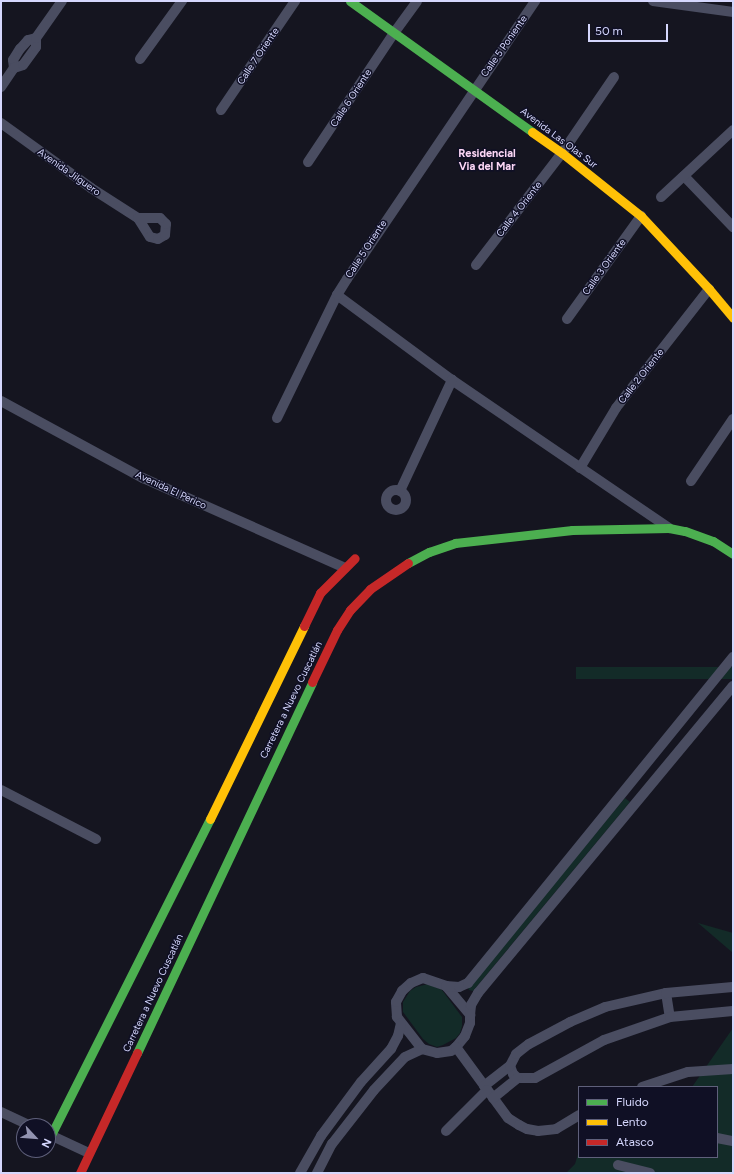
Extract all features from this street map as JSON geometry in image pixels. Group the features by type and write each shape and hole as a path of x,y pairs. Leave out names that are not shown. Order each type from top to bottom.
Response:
{"street":[{"path":"1,87 14,68 13,60 20,49 28,40 36,38 62,1"},
{"path":"140,59 182,1"},
{"name":"Calle 7 Oriente","path":"220,110 296,1"},
{"name":"Avenida Las Olas Sur","path":"350,1 473,91 562,153 641,216 709,289 733,318"},
{"name":"Calle 6 Oriente","path":"308,162 417,1"},
{"name":"Calle 5 Poniente","path":"473,91 535,1"},
{"path":"653,1 733,12"},
{"name":"Calle 4 Oriente","path":"476,265 562,153 614,77"},
{"name":"Calle 5 Oriente","path":"277,418 337,295 370,242 473,91"},
{"name":"Avenida Jilguero","path":"1,123 91,188 138,218"},
{"path":"661,197 733,130"},
{"path":"684,176 733,227"},
{"name":"Calle 3 Oriente","path":"568,319 641,216"},
{"name":"Calle 2 Oriente","path":"580,468 616,408 709,289"},
{"path":"337,295 452,380 669,528"},
{"path":"400,491 452,380"},
{"name":"Avenida El Perico","path":"1,401 143,478 345,568"},
{"path":"691,481 733,419"},
{"name":"Carretera a Nuevo Cuscatlán","path":"80,1173 337,630 350,610 370,588 403,565 429,552 455,543 572,530 669,528 685,531 713,542 733,554"},
{"path":"56,1122 242,756 320,593 355,558"},
{"path":"733,657 468,983 459,987 446,986 423,978 411,983 402,991 396,1002 395,1011 401,1023 422,1049 436,1053 451,1051 456,1047 468,1029 470,1023 471,1005 478,993 733,686"},
{"path":"1,790 96,839"},
{"path":"624,791 637,802"},
{"path":"446,986 470,1015"},
{"path":"446,1131 486,1088 510,1066 516,1054 530,1044 570,1022 605,1008 666,993 733,987"},
{"path":"666,993 670,1017"},
{"path":"510,1066 512,1074 518,1078 535,1078 604,1040 670,1017 733,1011"},
{"path":"300,1173 322,1136 361,1082 391,1049 398,1036 401,1023"},
{"path":"456,1047 508,1118 527,1129 538,1131 556,1129 578,1116"},
{"path":"317,1173 332,1144 374,1090 406,1057 422,1049"},
{"path":"645,1086 688,1072 733,1069"},
{"path":"493,1098 518,1078"},
{"path":"1,1112 16,1119"},
{"path":"56,1137 90,1153"},
{"path":"718,1138 733,1141"},
{"path":"618,1165 650,1173"}],"green space":[{"path":"576,667 733,667 733,679 576,679"},
{"path":"625,798 630,802 473,991 469,990 468,988"},
{"path":"698,923 733,933 733,953"},
{"path":"428,984 442,990 462,1017 460,1033 456,1038 437,1047 429,1044 423,1039 403,1012 403,1002 410,991 416,987"},
{"path":"733,1028 733,1173 566,1173 575,1164 578,1154 578,1158 718,1158 718,1086 693,1086"}],"traffic: fast":[{"path":"350,1 532,132"},
{"path":"408,563 429,552 455,543 572,530 669,528 685,531 713,541 733,554"},
{"path":"137,1053 312,682"},
{"path":"56,1125 210,819"}],"traffic: slow":[{"path":"532,132 562,153 641,216 709,289 733,318"},
{"path":"210,819 304,626"}],"traffic: jam":[{"path":"304,626 320,593 355,558"},
{"path":"312,682 337,630 350,610 370,589 408,563"},
{"path":"80,1173 137,1053"}],"district":[{"name":"Residencial Via del Mar","path":"487,161"}]}
